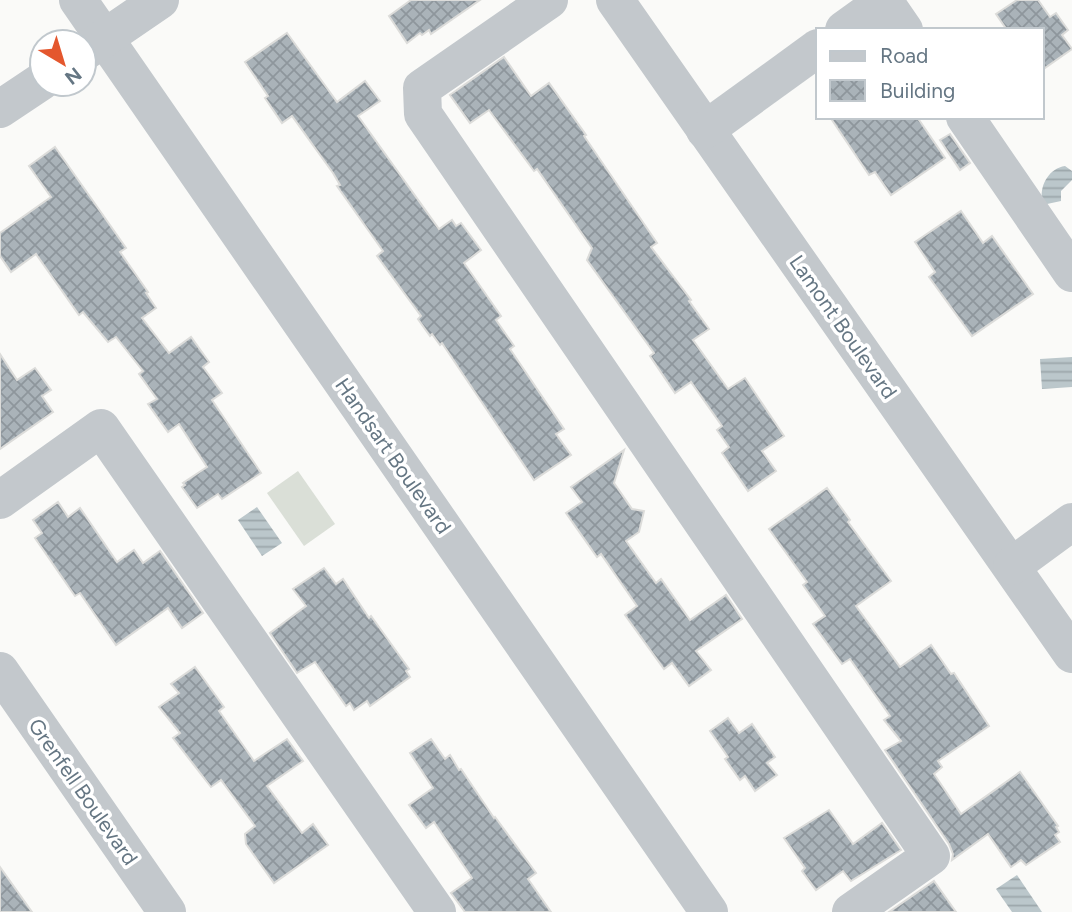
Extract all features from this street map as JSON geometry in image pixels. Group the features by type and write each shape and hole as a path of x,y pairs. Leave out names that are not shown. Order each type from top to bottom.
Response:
{"street":[{"name":"Handsart Boulevard","path":"78,0 88,28"},
{"path":"98,42 160,0"},
{"path":"549,0 422,88 423,114 931,856 851,912"},
{"name":"Lamont Boulevard","path":"615,0 1072,654"},
{"path":"847,28 884,1 903,28"},
{"path":"705,131 816,49"},
{"name":"Handsart Boulevard","path":"98,51 709,912"},
{"path":"0,109 28,90"},
{"path":"966,119 1072,273"},
{"path":"0,500 101,428 437,912"},
{"path":"1012,566 1072,522"},
{"name":"Grenfell Boulevard","path":"0,671 167,912"}],"shaded area":[{"path":"1065,166 1072,171 1072,180 1061,191 1061,201 1047,204 1042,199 1044,182 1051,173"},
{"path":"1072,357 1072,387 1042,389 1040,359"},
{"path":"298,471 335,524 304,546 267,493"},
{"path":"257,507 282,543 262,556 238,520"},
{"path":"1017,875 1042,912 1012,912 996,889"}],"building":[{"path":"411,0 480,0 431,34 429,30 422,35 420,33 407,43 389,16"},
{"path":"1017,0 1038,0 1050,17 1056,13 1068,30 1062,35 1072,49 1044,69 1044,28 1006,28 996,14"},
{"path":"287,33 337,102 365,81 380,101 358,116 439,229 452,220 456,226 461,223 481,250 464,263 501,316 496,320 514,346 510,349 564,429 556,434 571,455 534,480 442,343 440,345 432,334 430,336 418,319 421,316 377,256 383,251 337,186 340,185 333,173 292,116 282,123 245,62"},
{"path":"504,57 531,96 549,83 657,243 651,247 709,329 693,340 728,389 745,378 784,436 762,451 776,471 748,491 722,453 729,447 717,430 722,426 691,382 675,393 650,356 654,353 587,260 592,248 537,169 534,171 489,110 470,123 450,95"},
{"path":"831,119 918,119 945,158 891,195 875,172 869,175"},
{"path":"950,134 970,163 960,170 940,140"},
{"path":"55,147 126,248 120,252 156,308 142,318 169,353 191,337 209,362 203,367 222,393 212,400 261,473 222,499 218,494 197,508 182,487 185,485 183,483 207,467 179,424 168,432 148,404 157,399 139,374 143,371 116,337 108,342 83,312 79,315 36,254 11,272 0,256 0,233 51,197 29,166"},
{"path":"961,211 983,243 992,236 1033,294 972,336 929,277 935,272 915,242"},
{"path":"0,354 17,380 35,368 51,390 42,396 53,412 0,449"},
{"path":"624,450 614,483 632,509 644,511 639,532 626,541 656,583 661,579 690,620 726,595 742,619 696,651 711,670 689,686 672,663 664,669 625,615 637,606 601,554 597,557 566,513 582,502 571,487"},
{"path":"827,488 891,581 856,606 900,667 931,645 951,674 954,673 989,726 938,761 942,767 934,774 961,814 1020,772 1058,826 1056,827 1059,832 1055,835 1060,842 1026,865 1021,860 1011,867 988,834 952,860 949,844 885,750 901,741 884,720 890,716 850,659 842,664 813,624 825,616 803,585 807,582 769,529"},
{"path":"58,502 68,517 80,508 117,562 134,550 143,563 160,551 203,613 182,628 168,608 116,645 80,593 75,596 35,538 42,533 33,520"},
{"path":"324,568 336,584 343,579 409,669 406,671 410,677 370,706 367,701 354,710 350,703 346,706 315,662 297,673 270,633 306,606 293,589"},
{"path":"195,667 224,707 219,711 254,761 287,739 303,761 267,786 302,833 313,824 328,845 274,883 246,844 245,834 255,826 221,780 211,787 173,738 180,733 159,707 179,693 171,684"},
{"path":"728,718 739,733 752,724 775,757 767,763 777,775 755,791 745,776 740,780 710,731"},
{"path":"431,739 445,759 450,755 459,770 461,769 536,873 528,879 551,912 465,912 451,893 472,878 434,822 426,828 409,805 433,788 410,753"},
{"path":"829,810 853,844 882,823 901,850 851,881 843,871 816,890 802,871 805,868 784,838"},
{"path":"0,867 32,912 0,912"},
{"path":"934,881 956,912 889,912"}]}
